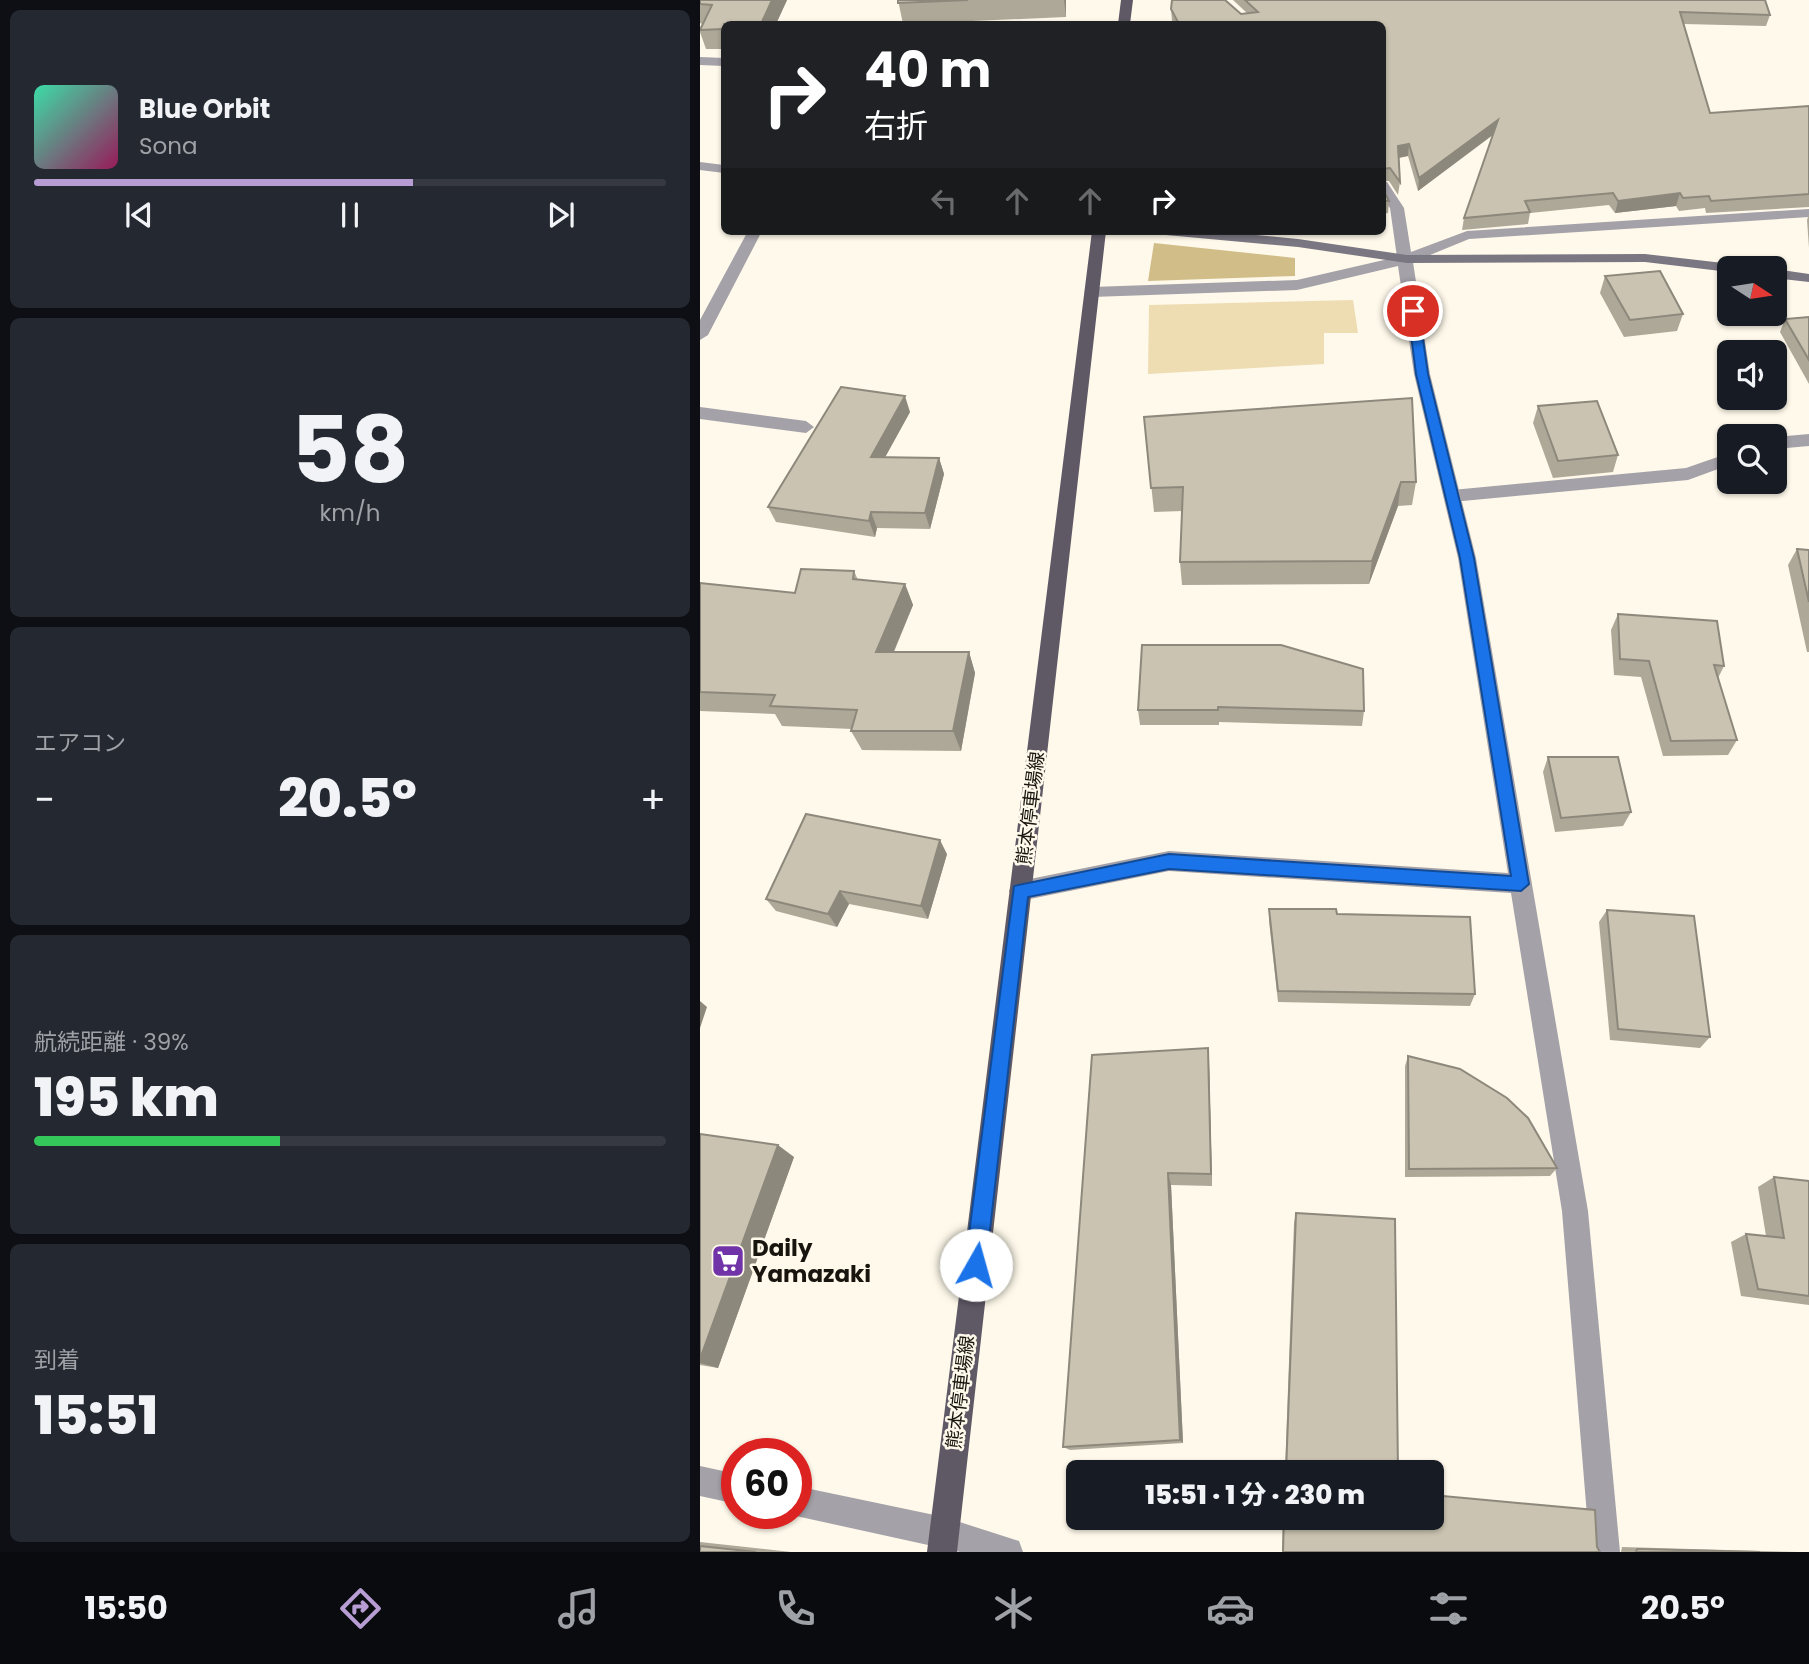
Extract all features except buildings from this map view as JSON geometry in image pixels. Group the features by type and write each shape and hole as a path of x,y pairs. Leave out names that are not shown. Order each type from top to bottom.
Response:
{"main road":[{"path":"1124,21 1127,0"},
{"name":"熊本停車場線","path":"943,1542 1099,235"}],"street":[{"path":"700,61 721,62"},
{"path":"700,166 721,169"},
{"path":"1386,191 1397,208 1407,259 1422,374 1467,558 1575,1211 1605,1552"},
{"path":"1092,292 1297,285 1407,259 1468,235 1628,227 1809,213"},
{"path":"700,335 753,235"},
{"path":"1210,235 1298,243 1407,259 1645,258 1717,266"},
{"path":"1787,275 1809,278"},
{"path":"700,413 807,427"},
{"path":"1787,442 1809,440"},
{"path":"1452,496 1688,474 1717,463"},
{"path":"1020,891 1169,861 1521,884"},
{"path":"700,1481 721,1486"},
{"path":"812,1505 943,1542 1008,1552"}],"shaded area":[{"path":"1154,243 1295,258 1295,276 1148,281"},
{"path":"1353,300 1358,333 1324,333 1324,364 1148,374 1149,305"}],"place":[{"name":"Daily Yamazaki","path":"728,1261"}],"route":[{"path":"976,1265 1020,891 1169,861 1521,884 1467,558 1422,374 1413,311"}]}
